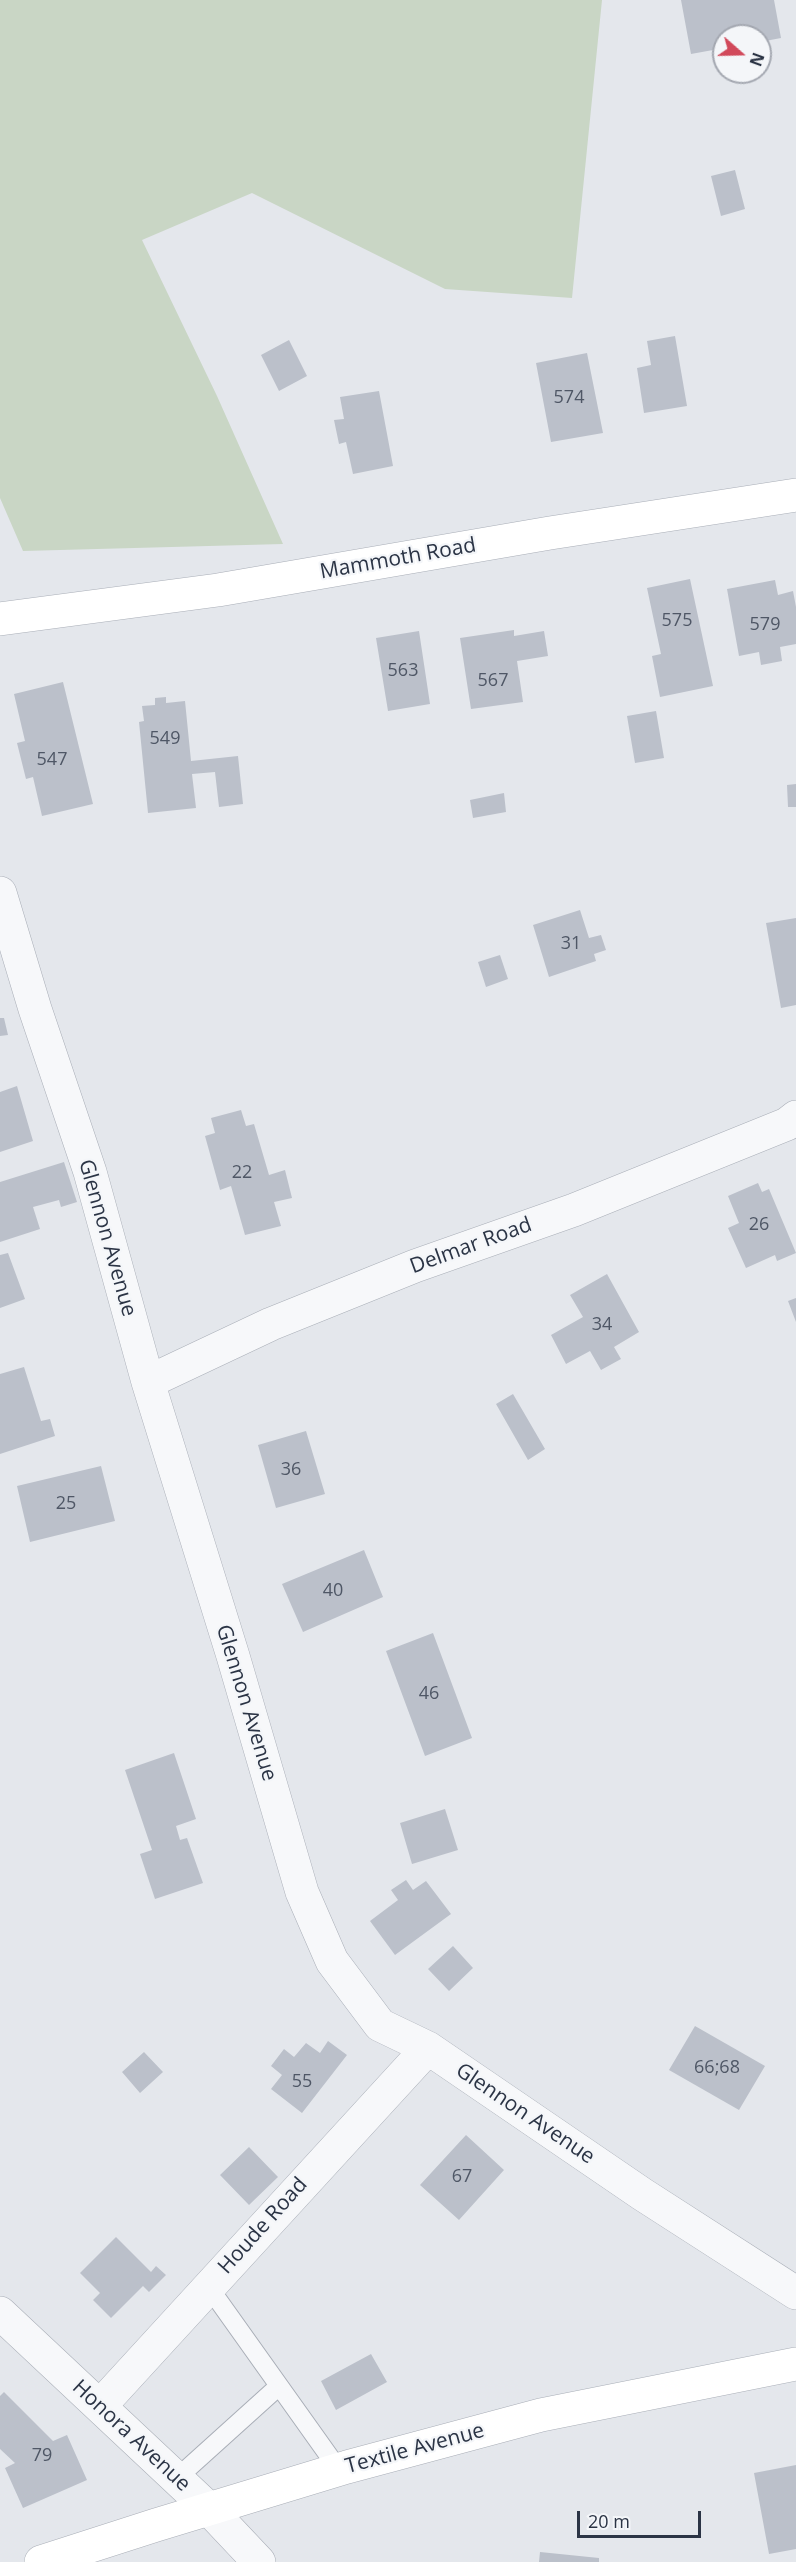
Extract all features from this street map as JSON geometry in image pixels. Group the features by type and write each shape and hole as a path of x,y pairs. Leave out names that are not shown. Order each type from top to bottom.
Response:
{"main road":[{"name":"Mammoth Road","path":"0,619 218,590 550,533 796,495"},
{"name":"Textile Avenue","path":"41,2562 339,2470 541,2415 796,2364"}],"street":[{"name":"Glennon Avenue","path":"0,893 35,1010 90,1172 148,1382 302,1892 332,1961 380,2025 428,2048 642,2194 796,2293"},
{"name":"Delmar Road","path":"148,1382 271,1324 414,1266 574,1210 787,1124 796,1117"},
{"name":"Houde Road","path":"99,2406 428,2048"},
{"name":"Honora Avenue","path":"0,2313 177,2478 259,2562"}],"lane":[{"path":"208,2286 339,2470"},
{"path":"177,2478 279,2386"}],"green space":[{"path":"0,0 602,0 572,298 445,289 252,193 142,240 217,396 283,544 23,551 0,498"}],"building":[{"path":"681,0 774,0 781,38 772,40 772,24 712,24 712,50 691,54"},
{"path":"735,170 745,209 721,216 711,176"},
{"path":"675,336 687,406 644,413 637,368 651,365 647,341"},
{"path":"289,340 307,376 279,391 261,355"},
{"path":"587,353 603,433 551,442 536,363"},
{"path":"379,391 393,466 353,474 346,442 339,444 334,420 344,419 340,397"},
{"path":"690,579 713,686 660,697 652,656 661,654 647,588"},
{"path":"775,580 778,595 793,591 796,607 796,644 780,647 782,661 761,665 759,652 739,656 727,589"},
{"path":"514,630 514,636 544,631 548,656 517,661 523,702 471,709 460,638"},
{"path":"419,631 430,704 388,711 376,638"},
{"path":"63,682 93,804 42,816 33,777 26,779 17,743 25,741 14,694"},
{"path":"166,697 166,703 185,701 191,761 238,756 243,804 219,807 215,772 192,774 196,808 148,813 139,722 144,721 142,706 155,705 155,698"},
{"path":"656,711 664,758 635,763 627,716"},
{"path":"796,784 796,807 788,807 787,785"},
{"path":"504,793 506,812 473,818 470,800"},
{"path":"580,910 589,938 601,935 606,950 594,954 596,961 549,977 533,925"},
{"path":"796,918 796,1005 781,1008 766,923"},
{"path":"500,955 508,979 486,987 478,962"},
{"path":"0,1018 4,1018 8,1035 0,1036"},
{"path":"17,1086 33,1141 0,1152 0,1092"},
{"path":"241,1110 246,1126 254,1124 269,1175 285,1170 292,1198 274,1202 281,1226 245,1235 231,1186 220,1190 205,1136 215,1133 211,1118"},
{"path":"64,1162 77,1202 61,1207 59,1200 33,1207 40,1229 0,1242 0,1182"},
{"path":"758,1183 762,1192 769,1189 796,1253 777,1261 775,1255 746,1268 728,1228 739,1223 728,1196"},
{"path":"8,1253 25,1299 0,1308 0,1255"},
{"path":"607,1274 639,1332 614,1347 621,1359 601,1370 590,1351 566,1364 551,1335 583,1317 570,1295"},
{"path":"796,1298 796,1322 788,1301"},
{"path":"24,1367 41,1421 50,1419 55,1436 0,1454 0,1374"},
{"path":"513,1394 545,1449 528,1460 496,1404"},
{"path":"306,1431 325,1494 276,1508 258,1445"},
{"path":"101,1466 115,1521 30,1542 17,1486"},
{"path":"364,1550 383,1597 303,1632 282,1584"},
{"path":"433,1633 472,1738 425,1756 386,1651"},
{"path":"174,1753 196,1819 176,1826 180,1840 187,1838 203,1883 155,1899 140,1854 152,1850 125,1770"},
{"path":"445,1809 458,1850 412,1864 400,1823"},
{"path":"406,1880 413,1890 426,1881 451,1914 395,1955 370,1921 398,1900 391,1890"},
{"path":"453,1946 473,1968 449,1991 428,1969"},
{"path":"695,2026 765,2066 739,2110 669,2070"},
{"path":"328,2041 347,2055 302,2113 271,2089 282,2075 271,2066 284,2049 294,2057 306,2043 320,2053"},
{"path":"144,2052 163,2072 140,2093 122,2072"},
{"path":"466,2135 504,2170 459,2220 420,2185"},
{"path":"249,2147 278,2177 249,2205 220,2175"},
{"path":"116,2237 151,2272 156,2266 166,2275 149,2292 143,2286 111,2318 93,2300 100,2293 80,2273"},
{"path":"371,2354 387,2382 336,2410 321,2381"},
{"path":"4,2392 53,2441 67,2435 87,2480 23,2508 5,2468 15,2463 0,2449 0,2396"},
{"path":"796,2465 796,2549 769,2554 754,2473"},
{"path":"540,2552 599,2558 599,2562 539,2562"}]}
